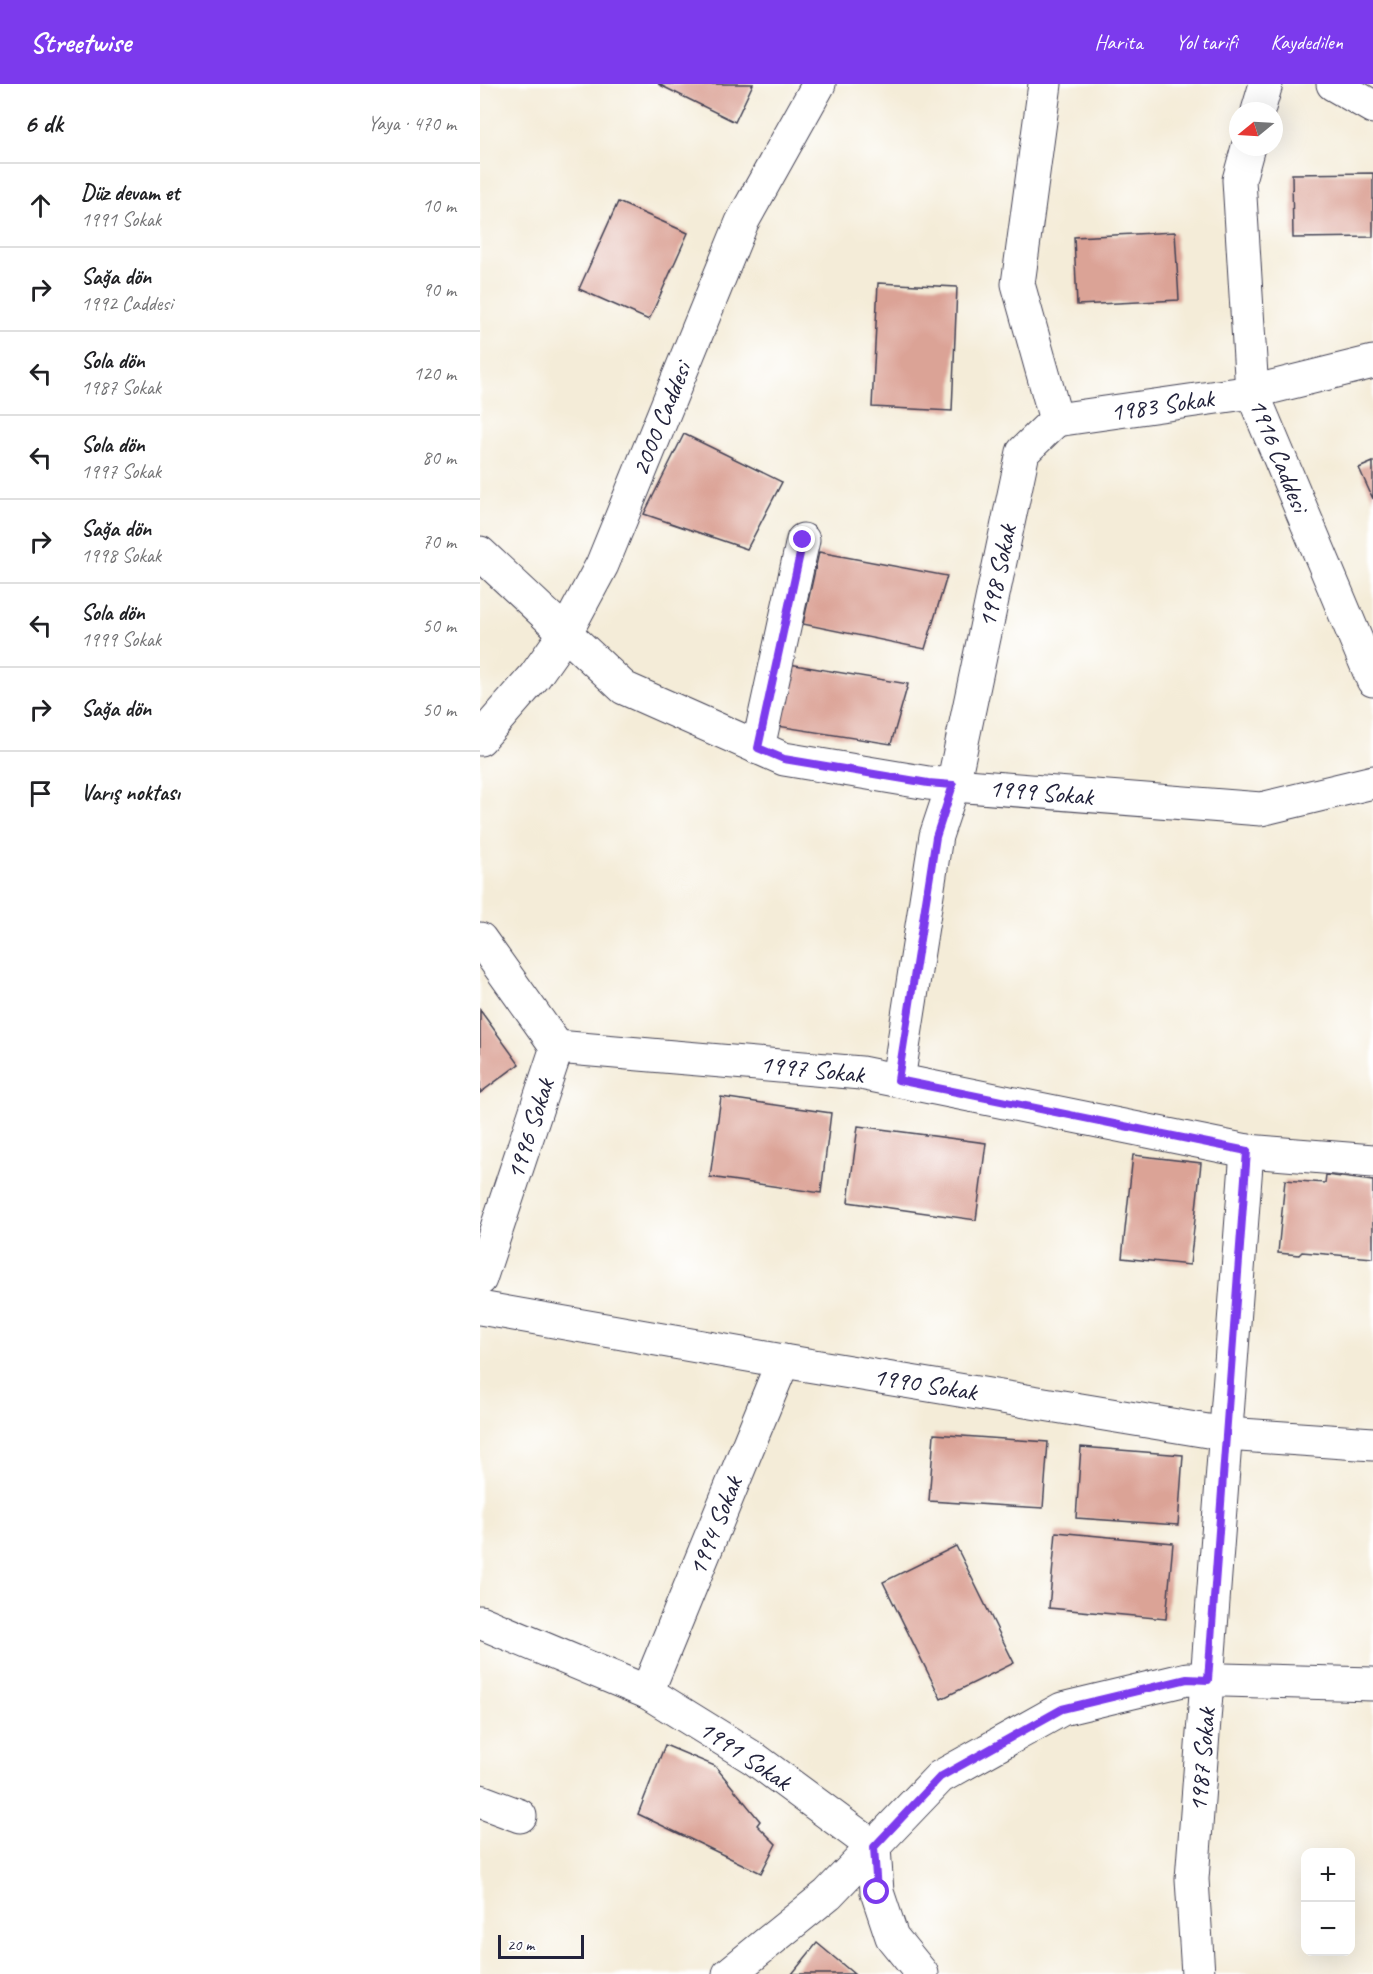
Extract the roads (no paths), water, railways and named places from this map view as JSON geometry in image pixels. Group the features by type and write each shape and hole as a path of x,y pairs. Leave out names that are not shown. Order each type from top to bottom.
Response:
{"street":[{"name":"2000 Caddesi","path":"480,739 535,676 566,632 602,565 742,222 819,84"},
{"path":"1045,84 1018,284 1056,420"},
{"path":"1261,102 1266,84"},
{"path":"1333,84 1373,107"},
{"name":"1916 Caddesi","path":"1246,156 1239,180 1252,392 1373,680"},
{"name":"1983 Sokak","path":"1056,420 1252,392 1373,362"},
{"name":"1998 Sokak","path":"898,1080 936,837 953,785 1023,452 1056,420"},
{"path":"758,748 803,540"},
{"name":"1999 Sokak","path":"480,553 624,688 784,759 928,783 1261,809 1373,782"},
{"path":"480,939 557,1047"},
{"name":"1997 Sokak","path":"557,1047 861,1073 1247,1151 1373,1161"},
{"name":"1996 Sokak","path":"480,1279 557,1047"},
{"name":"1987 Sokak","path":"1198,1974 1192,1879 1247,1151"},
{"name":"1990 Sokak","path":"480,1308 1226,1434 1373,1444"},
{"name":"1994 Sokak","path":"647,1692 783,1361"},
{"name":"1991 Sokak","path":"480,1622 647,1692 755,1759 874,1847"},
{"path":"729,1974 828,1894 940,1777 1062,1709 1187,1679 1373,1684"},
{"path":"480,1801 520,1816"},
{"path":"874,1847 877,1892 892,1937 921,1974"}]}
